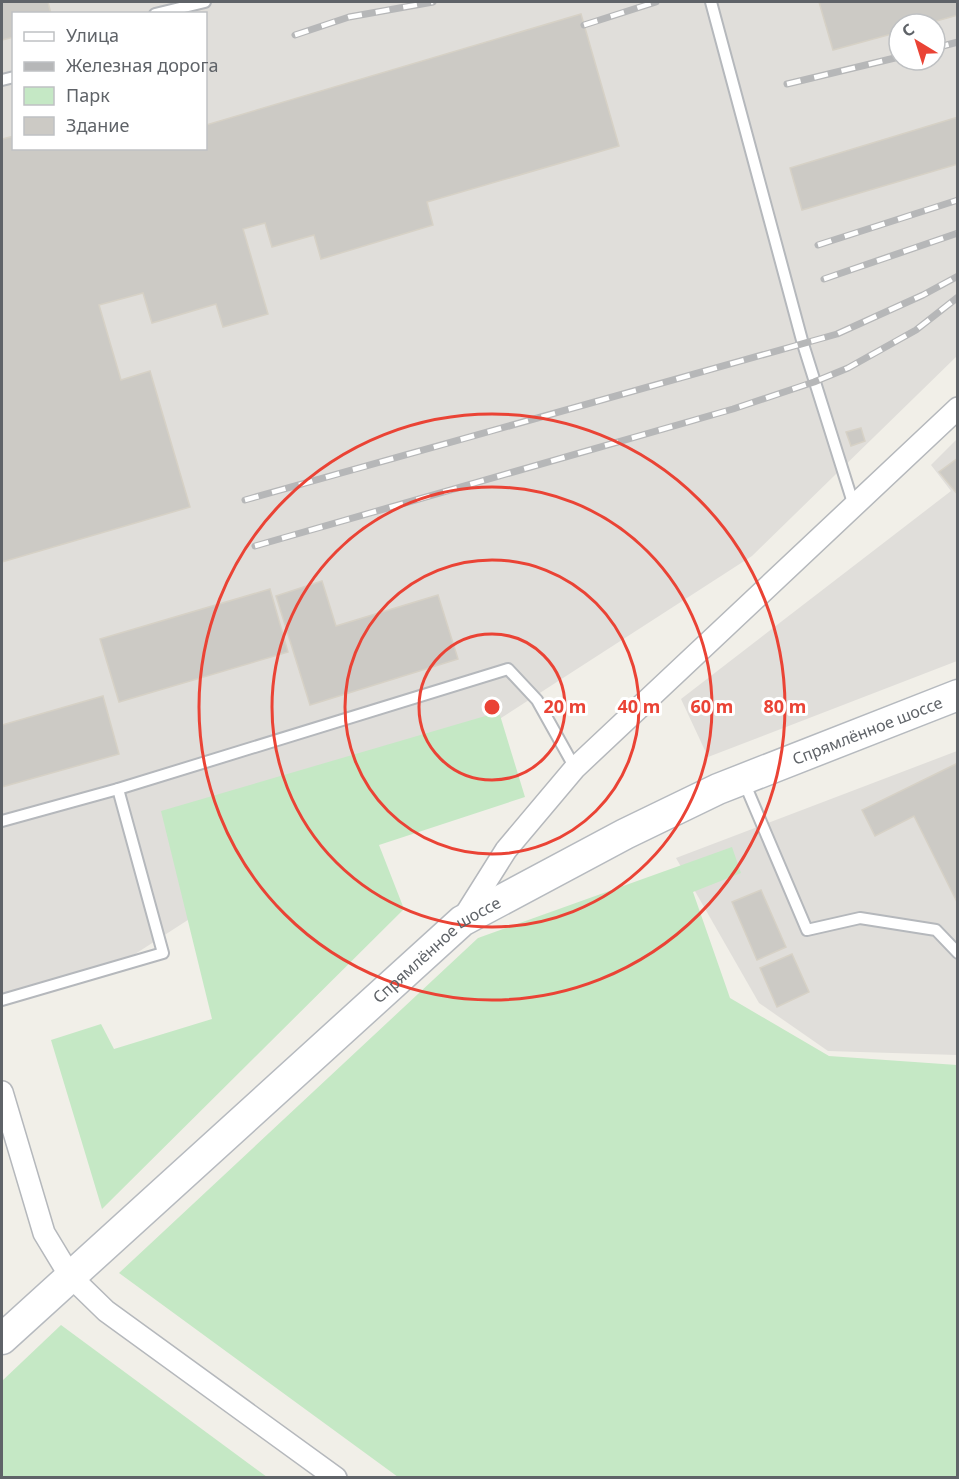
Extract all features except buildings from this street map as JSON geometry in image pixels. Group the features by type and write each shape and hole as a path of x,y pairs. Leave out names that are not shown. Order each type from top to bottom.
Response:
{"main road":[{"name":"Спрямлённое шоссе","path":"2,1339 462,921 626,834 743,780 957,695"}],"street":[{"path":"462,921 506,850 575,768 957,408"},
{"path":"2,1092 44,1233 70,1276 106,1311 336,1478"}],"lane":[{"path":"163,12 205,2"},
{"path":"711,2 803,344 854,506"},
{"path":"2,821 118,789 508,669 537,700 575,768"},
{"path":"743,780 807,930 860,918 936,930 957,954"},
{"path":"2,1000 163,953 118,789"}],"shaded area":[{"path":"2,2 957,2 957,356 752,556 115,967 2,1002"},
{"path":"957,439 957,661 708,757 681,699 951,491 931,465"},
{"path":"957,751 957,1055 828,1051 759,1003 676,858"}],"green space":[{"path":"499,712 525,797 379,845 404,909 102,1209 51,1040 101,1024 114,1049 212,1019 161,811"},
{"path":"732,847 741,873 693,892 730,998 829,1056 957,1065 957,1477 398,1477 119,1273 478,938"},
{"path":"61,1325 267,1477 2,1477 2,1381"}],"railway":[{"path":"295,35 349,17 433,2"},
{"path":"584,25 656,2"},
{"path":"947,45 958,42"},
{"path":"787,84 887,60"},
{"path":"818,245 958,200"},
{"path":"824,279 958,233"},
{"path":"245,500 837,334 923,295 958,276"},
{"path":"255,546 733,409 814,382 848,368 916,330 958,297"}]}
